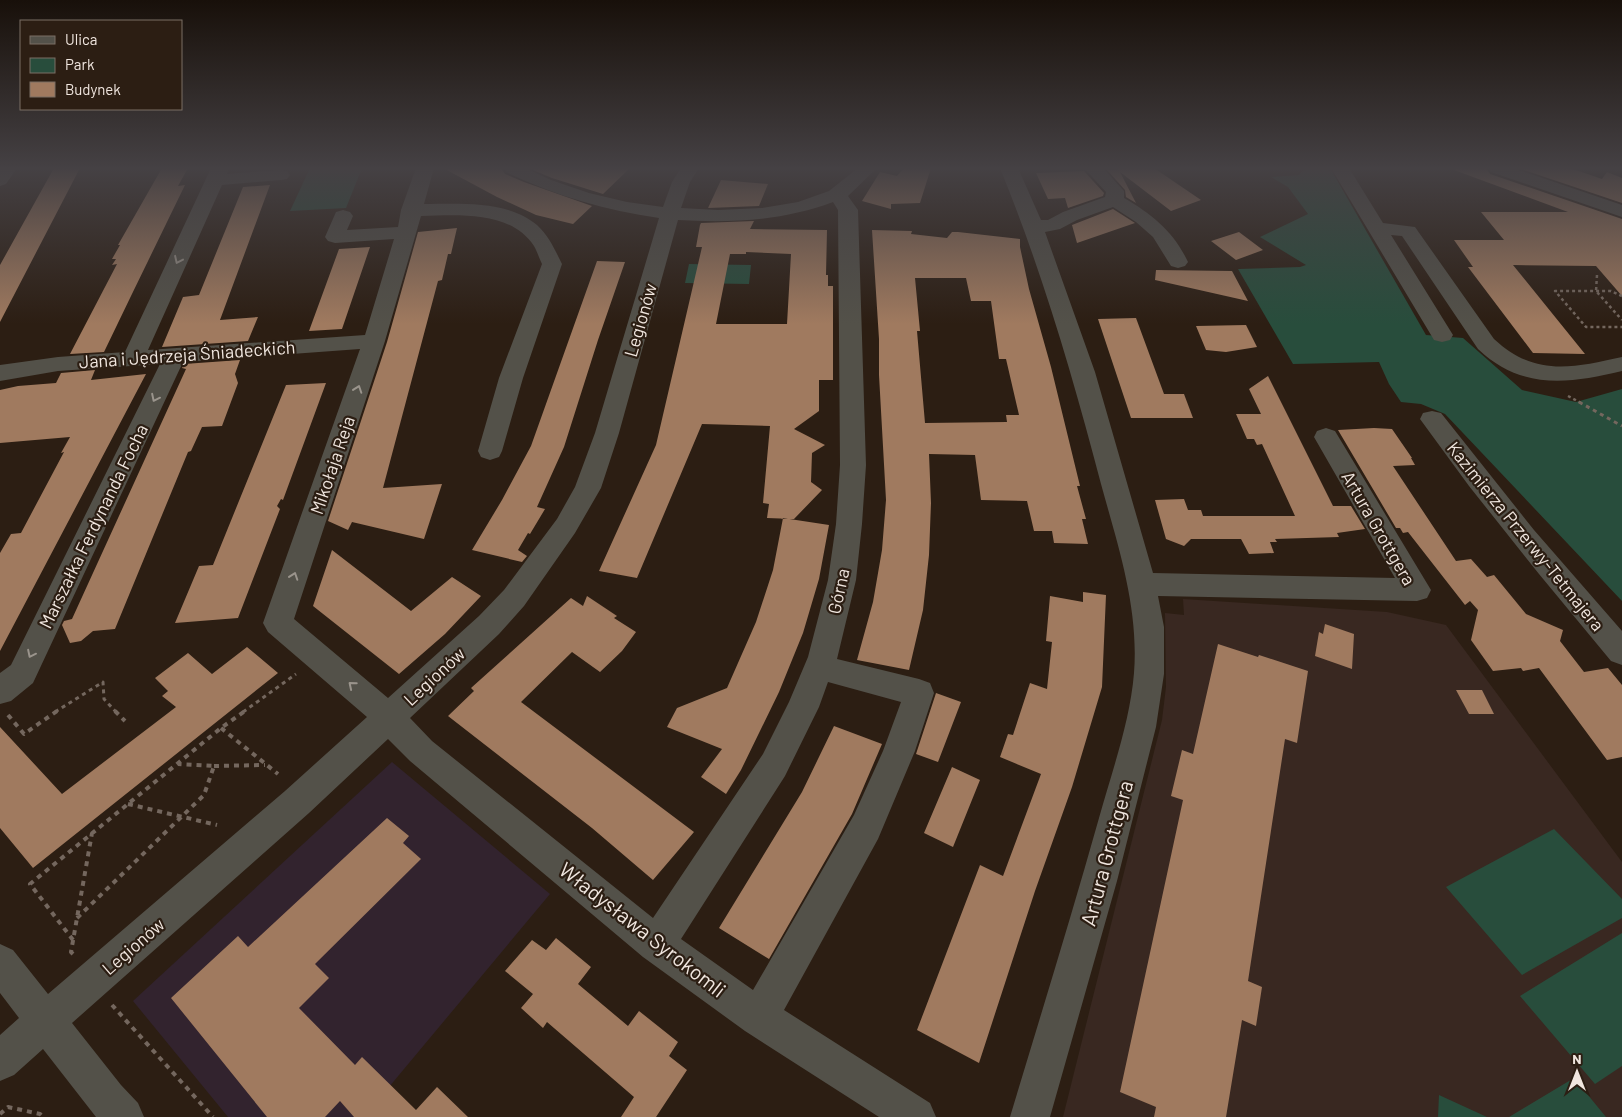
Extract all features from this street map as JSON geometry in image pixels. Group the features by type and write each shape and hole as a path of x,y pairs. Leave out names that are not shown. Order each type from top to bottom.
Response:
{"street":[{"path":"134,358 196,220"},
{"path":"341,220 335,237 404,233"},
{"name":"Mikołaja Reja","path":"388,718 367,697 278,623 374,340 408,220"},
{"path":"490,451 511,378 552,264 537,235 525,225 514,220"},
{"name":"Legionów","path":"0,1061 298,802 489,625 514,598 566,526 588,488 607,433 668,220"},
{"name":"Górna","path":"656,944 774,765 803,707 818,668 842,580 849,524 853,465 848,220"},
{"name":"Artura Grottgera","path":"1030,1117 1099,881 1140,727 1148,674 1149,646 1149,628 1142,584 1083,372 1031,220"},
{"path":"1034,226 1053,225 1062,220"},
{"path":"1144,220 1157,229 1173,250 1178,262"},
{"path":"1371,220 1442,335"},
{"path":"1376,228 1408,231 1486,344 1496,356 1505,362 1535,372 1558,376 1575,375 1622,364"},
{"name":"Jana i Jędrzeja Śniadeckich","path":"0,373 58,364 374,340"},
{"name":"Marszałka Ferdynanda Focha","path":"0,691 22,674 176,354"},
{"name":"Kazimierza Przerwy-Tetmajera","path":"1432,419 1475,477 1622,652"},
{"name":"Artura Grottgera","path":"1142,584 1416,590 1326,437"},
{"path":"759,1017 866,827 898,751 919,693 818,668"},
{"name":"Władysława Syrokomli","path":"388,718 421,751 656,944 759,1017 916,1117"},
{"path":"0,963 107,1099 124,1117"}],"path":[{"path":"1597,275 1596,291 1622,320"},
{"path":"1622,296 1611,291 1555,291 1586,327 1622,327"},
{"path":"1535,372 1538,379 1620,425"},
{"path":"73,940 30,884 221,728 298,672"},
{"path":"0,711 7,715 24,734 77,697 103,682 104,699 125,721"},
{"path":"221,728 278,774"},
{"path":"178,764 214,766 265,765"},
{"path":"77,918 204,795 214,766"},
{"path":"128,804 217,825"},
{"path":"71,952 92,833"},
{"path":"114,1007 213,1117"},
{"path":"0,1114 8,1107 40,1114 43,1117"}],"shaded area":[{"path":"1183,599 1387,612 1446,625 1622,862 1622,1117 1063,1117 1162,720 1166,687 1165,613 1184,615"},
{"path":"392,762 550,894 364,1117 228,1117 133,1001"}],"green space":[{"path":"1295,220 1360,220 1426,335 1463,338 1522,390 1576,402 1622,389 1622,601 1445,414 1421,404 1401,402 1389,384 1379,362 1293,364 1238,269 1300,267 1306,265 1260,237"},
{"path":"689,264 751,265 749,284 685,283"},
{"path":"1554,829 1622,899 1622,918 1522,975 1446,887"},
{"path":"1622,933 1622,1066 1595,1084 1520,996"},
{"path":"1574,1078 1606,1117 1509,1117"},
{"path":"1439,1095 1487,1117 1438,1117"}],"building":[{"path":"25,220 53,220 0,322 0,265"},
{"path":"132,220 168,220 104,352 70,354 117,264 112,265 116,259 112,259 120,245 118,245"},
{"path":"230,220 257,220 220,320 258,317 248,341 162,347 183,297 199,295"},
{"path":"557,220 577,220 573,224"},
{"path":"1084,220 1130,220 1135,223 1077,243 1072,225"},
{"path":"1488,220 1622,220 1622,296 1596,266 1513,265 1585,354 1533,353 1468,267 1473,267 1454,240 1504,240"},
{"path":"754,221 750,229 827,230 826,275 828,275 828,286 833,286 833,380 819,380 819,411 794,429 825,445 812,453 811,482 822,490 794,519 767,518 769,504 763,503 770,426 702,424 637,578 599,571 656,445 702,247 696,247 701,223","holes":["746,252 791,254 787,324 716,324 730,254 746,254"]},
{"path":"457,228 442,280 438,281 383,488 442,484 424,539 352,522 348,530 328,521 387,342 418,232"},
{"path":"872,230 912,231 911,234 947,238 952,232 958,232 1020,239 1029,289 1051,367 1080,486 1077,486 1086,519 1082,519 1088,544 1054,543 1052,531 1034,531 1027,501 981,500 975,455 929,454 931,503 929,555 923,610 909,670 857,660 873,602 882,550 886,500 879,375 879,339","holes":["915,278 966,278 971,301 991,301 999,359 1006,359 1019,415 1006,415 1007,422 925,423 917,331 920,331"]},
{"path":"1239,232 1263,250 1236,260 1211,241"},
{"path":"370,247 342,329 309,331 339,249"},
{"path":"597,261 625,262 564,447 537,507 545,509 518,550 527,556 522,562 472,550 531,446"},
{"path":"1156,270 1232,271 1248,301 1155,280"},
{"path":"1136,318 1164,394 1184,394 1193,418 1131,418 1098,319"},
{"path":"1246,325 1257,347 1226,352 1206,350 1196,326"},
{"path":"240,360 235,374 238,383 222,426 202,427 191,451 188,452 115,629 93,631 81,641 70,643 62,625 64,621 72,619 186,369 182,368 184,364"},
{"path":"95,370 91,380 146,374 0,651 0,553 11,534 21,533 70,437 0,443 0,390 18,386 56,383 61,373"},
{"path":"1268,376 1333,506 1351,506 1365,529 1337,533 1339,537 1275,539 1277,542 1270,542 1274,553 1249,554 1241,539 1191,539 1184,546 1166,539 1155,500 1184,499 1188,510 1201,510 1203,516 1295,516 1262,444 1257,445 1254,439 1247,439 1236,414 1261,414 1249,389"},
{"path":"326,383 283,500 281,499 277,506 280,509 238,618 175,623 199,566 213,565 286,385"},
{"path":"1392,429 1412,458 1415,465 1393,466 1456,561 1471,559 1487,577 1494,575 1526,614 1563,630 1560,641 1584,672 1608,668 1622,685 1622,757 1607,760 1539,668 1523,671 1521,668 1493,671 1471,640 1478,610 1470,601 1465,605 1408,532 1403,533 1400,528 1396,528 1338,430"},
{"path":"783,518 829,525 819,579 803,633 779,692 741,770 726,794 701,777 722,749 667,727 677,708 727,688 756,622 773,570"},
{"path":"332,550 411,611 452,577 481,596 445,634 399,674 313,606"},
{"path":"1083,592 1106,595 1102,687 1072,787 1035,891 979,1063 917,1030 980,865 1003,876 1041,774 1000,757 1008,734 1013,735 1030,683 1047,689 1052,642 1046,641 1050,596 1083,602"},
{"path":"587,596 617,616 614,618 636,632 622,651 600,672 572,652 521,702 694,832 653,880 592,828 448,716 474,691 471,688 571,598 583,606"},
{"path":"1325,624 1354,634 1352,669 1315,656 1319,632 1323,634"},
{"path":"1218,644 1308,671 1297,743 1285,739 1248,981 1262,987 1256,1026 1242,1020 1226,1117 1154,1117 1156,1107 1120,1092 1183,800 1171,796 1182,750 1193,754"},
{"path":"247,647 278,673 33,868 0,828 0,727 62,794 176,707 162,696 168,691 155,678 188,653 212,674"},
{"path":"1456,690 1482,690 1494,714 1469,714"},
{"path":"936,693 961,702 938,762 916,754"},
{"path":"834,726 882,744 852,814 769,959 719,928 802,792"},
{"path":"952,767 980,780 953,847 924,833"},
{"path":"387,818 409,836 403,843 421,859 315,964 329,978 299,1008 355,1065 362,1057 416,1110 437,1087 468,1117 354,1117 340,1101 325,1117 267,1117 171,998 238,936 248,947"},
{"path":"556,938 591,967 578,984 628,1026 639,1011 678,1042 669,1056 687,1070 656,1117 621,1117 634,1097 547,1022 543,1028 521,1008 533,994 505,971 532,940 546,950"}]}
